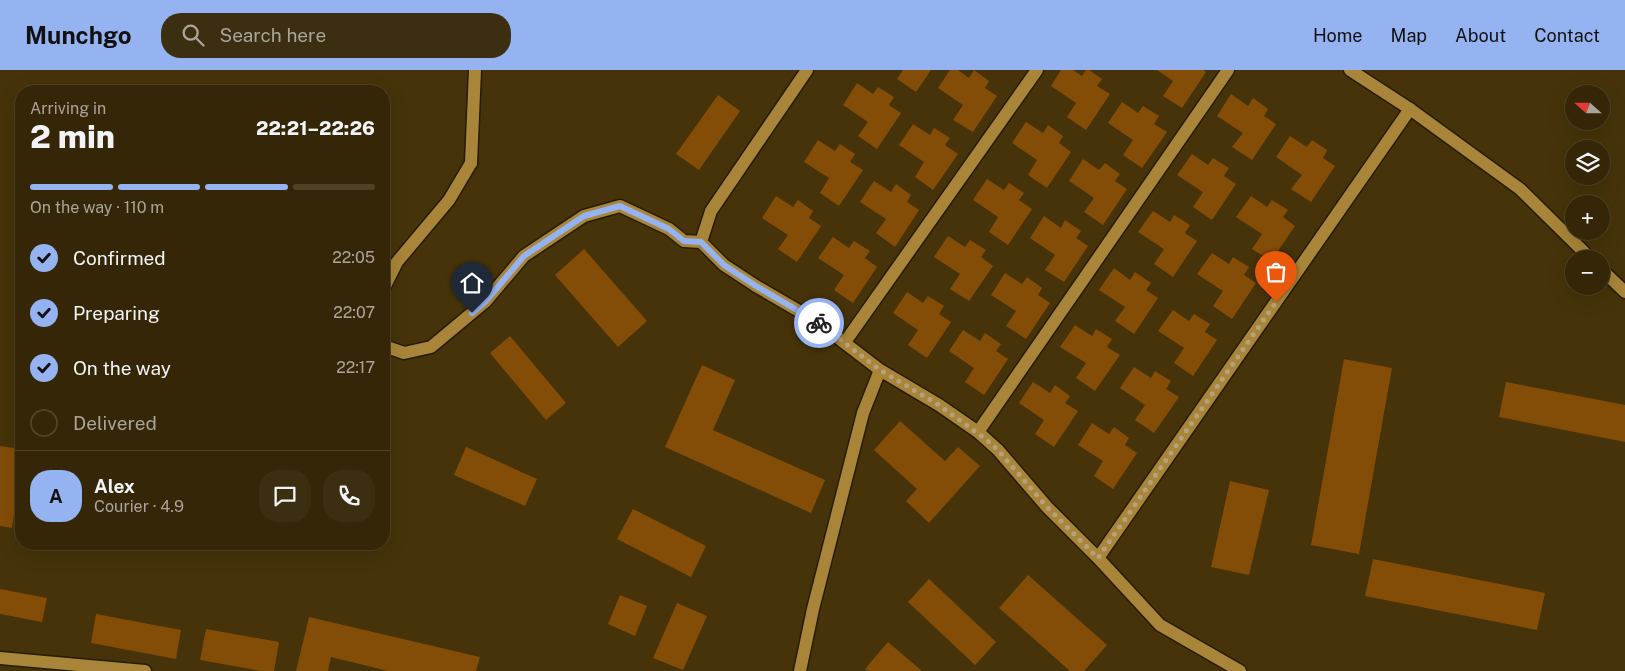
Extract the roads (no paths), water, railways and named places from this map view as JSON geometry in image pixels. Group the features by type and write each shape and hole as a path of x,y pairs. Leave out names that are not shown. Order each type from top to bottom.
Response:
{"street":[{"path":"390,276 397,262 449,200 471,164 475,70"},
{"path":"701,242 711,211 807,70"},
{"path":"845,342 1037,70"},
{"path":"978,432 1228,70"},
{"path":"1350,70 1410,109 1520,189 1582,250"},
{"path":"1098,558 1410,109"},
{"path":"390,348 404,353 431,347 485,302 524,256 584,216 620,206 669,229 684,241 701,242 724,265 816,321 880,370 939,405 978,432 998,450 1047,507 1098,558 1160,625 1240,671"},
{"path":"1610,278 1625,292"},
{"path":"800,671 813,609 863,413 880,370"},
{"path":"0,658 145,671"}]}
